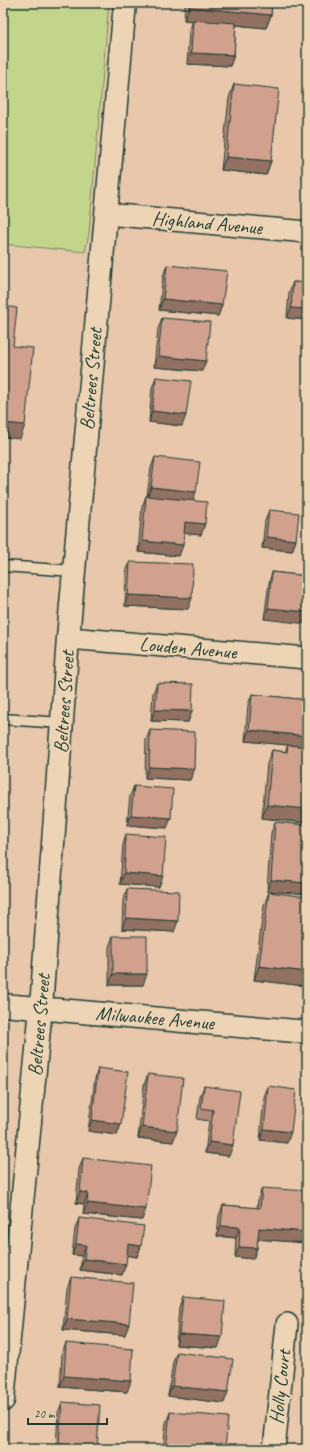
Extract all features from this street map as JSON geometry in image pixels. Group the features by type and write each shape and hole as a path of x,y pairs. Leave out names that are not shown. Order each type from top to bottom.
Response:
{"street":[{"name":"Beltrees Street","path":"3,1400 8,1290 41,1008 68,638 125,3"},
{"name":"Highland Avenue","path":"106,214 307,232"},
{"name":"Louden Avenue","path":"68,638 307,658"},
{"name":"Milwaukee Avenue","path":"3,1005 307,1032"},
{"name":"Holly Court","path":"274,1449 287,1324"}],"lane":[{"path":"3,566 74,571"},
{"path":"3,719 62,723"}],"green space":[{"path":"3,3 109,3 89,234 85,252 3,244"}],"building":[{"path":"189,3 272,3 271,15 189,7"},
{"path":"193,20 236,23 234,55 191,53"},
{"path":"234,84 279,89 271,161 226,157"},
{"path":"167,265 227,271 222,305 163,299"},
{"path":"293,282 307,283 307,309 291,308"},
{"path":"3,306 17,308 13,346 33,348 25,425 3,423"},
{"path":"162,318 210,322 206,361 158,356"},
{"path":"156,377 191,381 186,415 152,411"},
{"path":"155,457 200,462 196,492 151,487"},
{"path":"146,496 207,502 205,524 185,522 183,545 142,541"},
{"path":"269,510 299,513 296,540 266,537"},
{"path":"130,562 193,564 192,598 128,595"},
{"path":"272,572 307,576 307,612 268,608"},
{"path":"157,683 193,684 192,711 155,710"},
{"path":"252,694 307,700 307,736 249,730"},
{"path":"150,730 195,732 194,769 149,767"},
{"path":"288,745 307,747 307,809 267,805 272,750 287,752"},
{"path":"134,786 173,789 171,818 131,815"},
{"path":"275,822 307,825 307,883 271,880"},
{"path":"126,834 166,837 163,876 124,873"},
{"path":"127,889 179,891 178,921 126,918"},
{"path":"269,892 307,897 307,972 259,966"},
{"path":"113,936 147,936 147,974 113,974"},
{"path":"98,1068 128,1072 121,1124 92,1120"},
{"path":"148,1074 183,1078 177,1131 142,1127"},
{"path":"204,1086 240,1091 233,1145 209,1142 213,1110 201,1108"},
{"path":"268,1086 296,1090 291,1132 264,1129"},
{"path":"83,1158 151,1166 146,1209 87,1203 88,1193 80,1192"},
{"path":"262,1188 307,1191 307,1232 259,1228 257,1248 239,1247 240,1227 221,1226 223,1205 260,1208"},
{"path":"79,1218 144,1226 141,1246 128,1244 126,1264 84,1259 86,1245 76,1244"},
{"path":"71,1277 133,1283 129,1324 67,1319"},
{"path":"183,1297 225,1301 222,1337 179,1334"},
{"path":"66,1343 133,1349 131,1381 64,1376"},
{"path":"177,1352 233,1359 228,1392 172,1386"},
{"path":"62,1402 100,1405 97,1447 59,1444"},
{"path":"170,1412 228,1417 225,1449 166,1449"}]}
